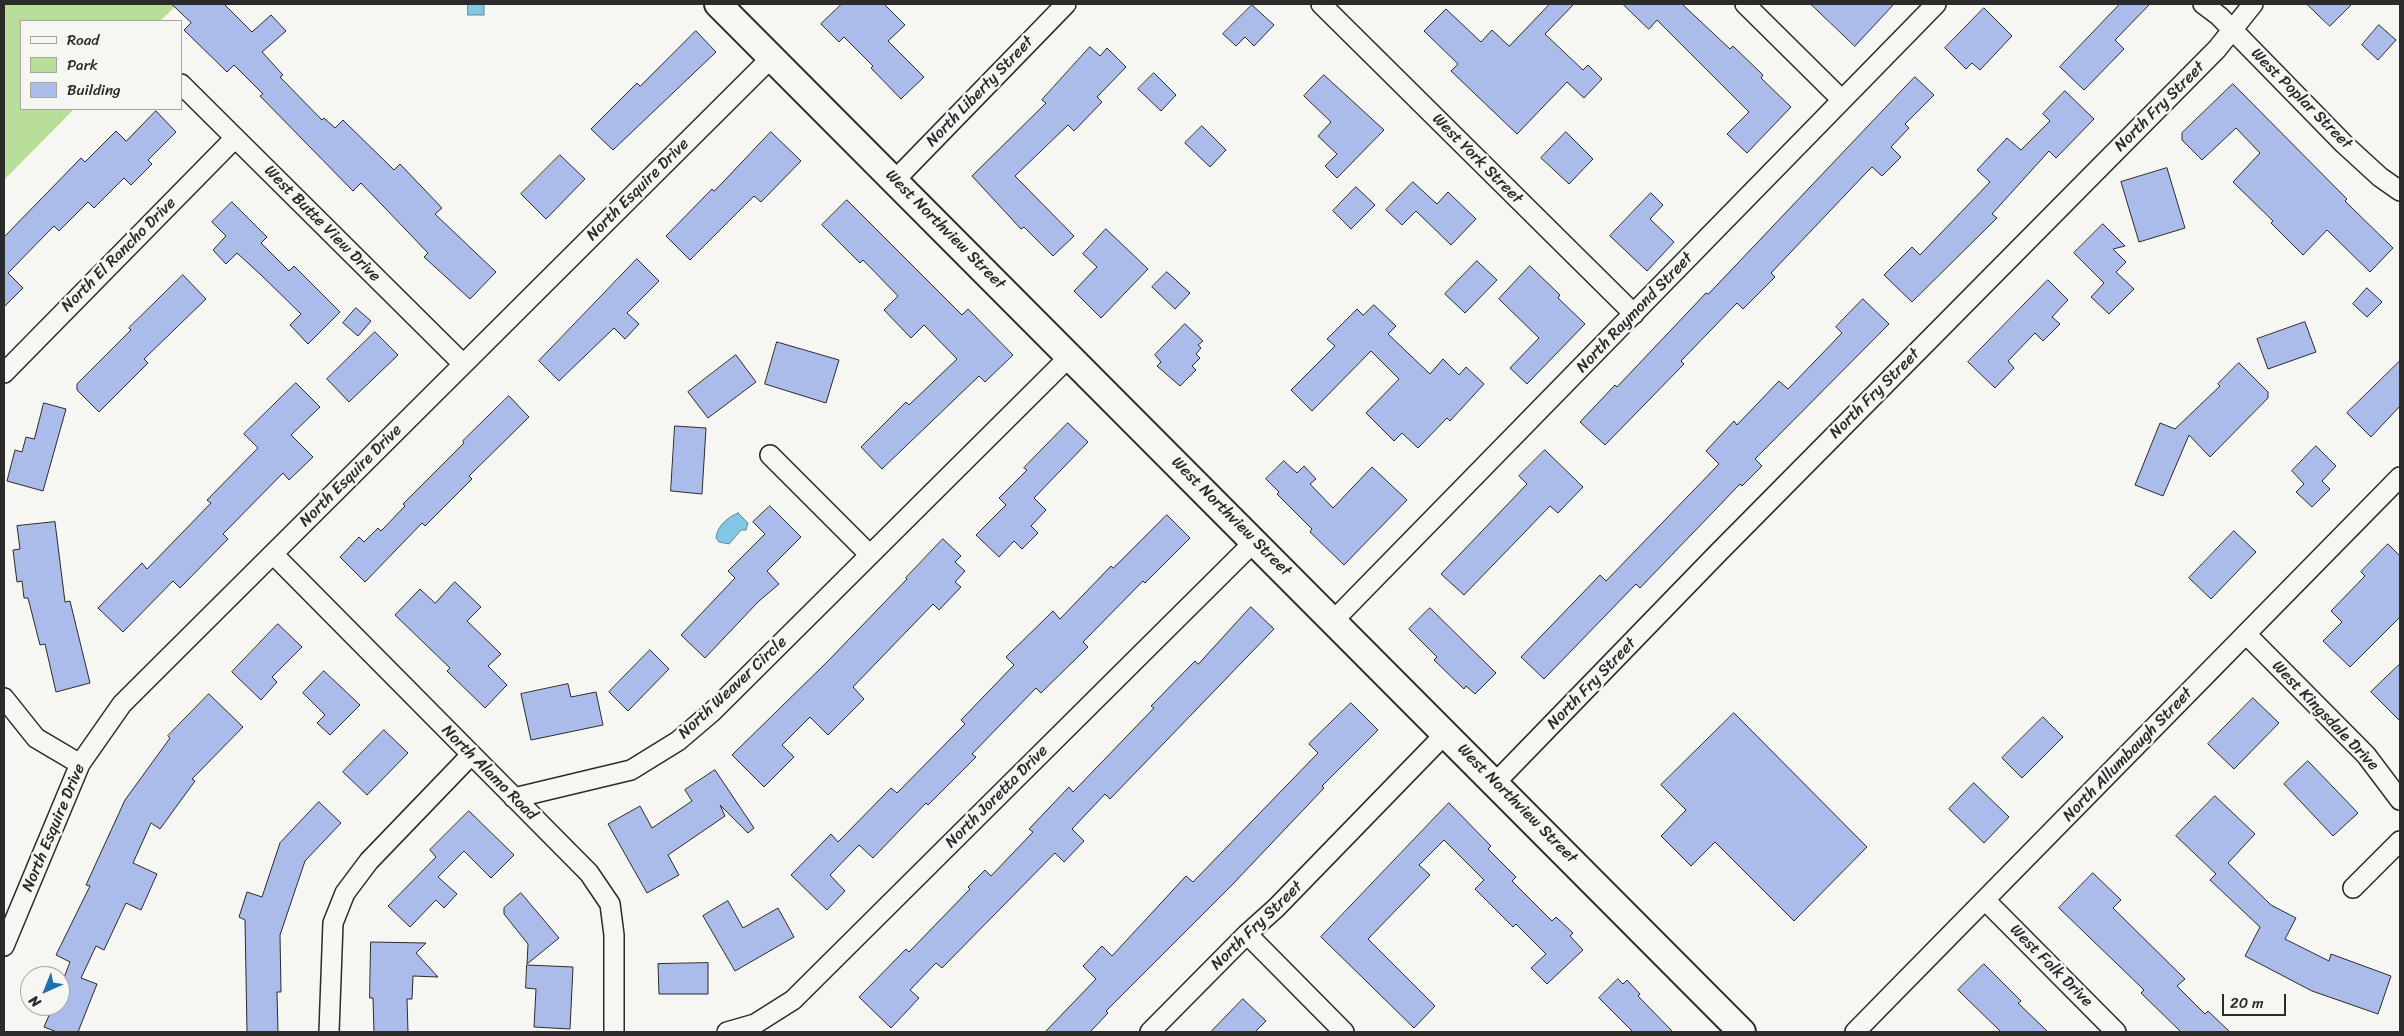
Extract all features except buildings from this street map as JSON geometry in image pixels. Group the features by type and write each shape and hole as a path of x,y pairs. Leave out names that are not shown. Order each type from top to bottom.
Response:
{"street":[{"name":"West Northview Street","path":"718,4 1071,356 1742,1032"},
{"name":"North Liberty Street","path":"895,180 1066,4"},
{"name":"West York Street","path":"1321,4 1634,314"},
{"path":"1745,4 1842,100"},
{"name":"North Raymond Street","path":"1333,621 1936,4"},
{"name":"West Poplar Street","path":"2203,4 2232,29 2344,144 2380,177 2400,191"},
{"name":"North Fry Street","path":"1495,783 1726,545 2217,49 2253,4"},
{"name":"North Esquire Drive","path":"4,946 80,764 122,704 772,57"},
{"name":"West Butte View Drive","path":"182,85 463,364"},
{"name":"North El Rancho Drive","path":"4,373 235,138"},
{"name":"North Weaver Circle","path":"514,798 631,770 678,741 712,712 1071,356"},
{"path":"770,455 870,555"},
{"name":"North Allumbaugh Street","path":"1855,1032 2246,634 2397,488"},
{"name":"North Joretta Drive","path":"727,1032 755,1024 793,1000 1255,541"},
{"name":"North Alamo Road","path":"272,554 589,873 610,904 614,935 614,1032"},
{"name":"West Kingsdale Drive","path":"2246,634 2366,755 2400,800"},
{"path":"4,698 36,738 80,764"},
{"name":"North Fry Street","path":"1150,1032 1247,934 1276,908 1446,733"},
{"path":"329,1032 333,923 344,893 369,861 471,755"},
{"path":"2353,888 2400,841"},
{"name":"West Folk Drive","path":"1985,900 2116,1032"},
{"path":"1247,934 1344,1032"}],"green space":[{"path":"4,4 178,4 161,20 20,20 20,110 73,110 4,180"}],"water":[{"path":"468,4 484,4 484,15 468,15"},
{"path":"738,513 748,523 746,530 741,530 729,544 719,542 716,538 718,530 730,517"}]}
